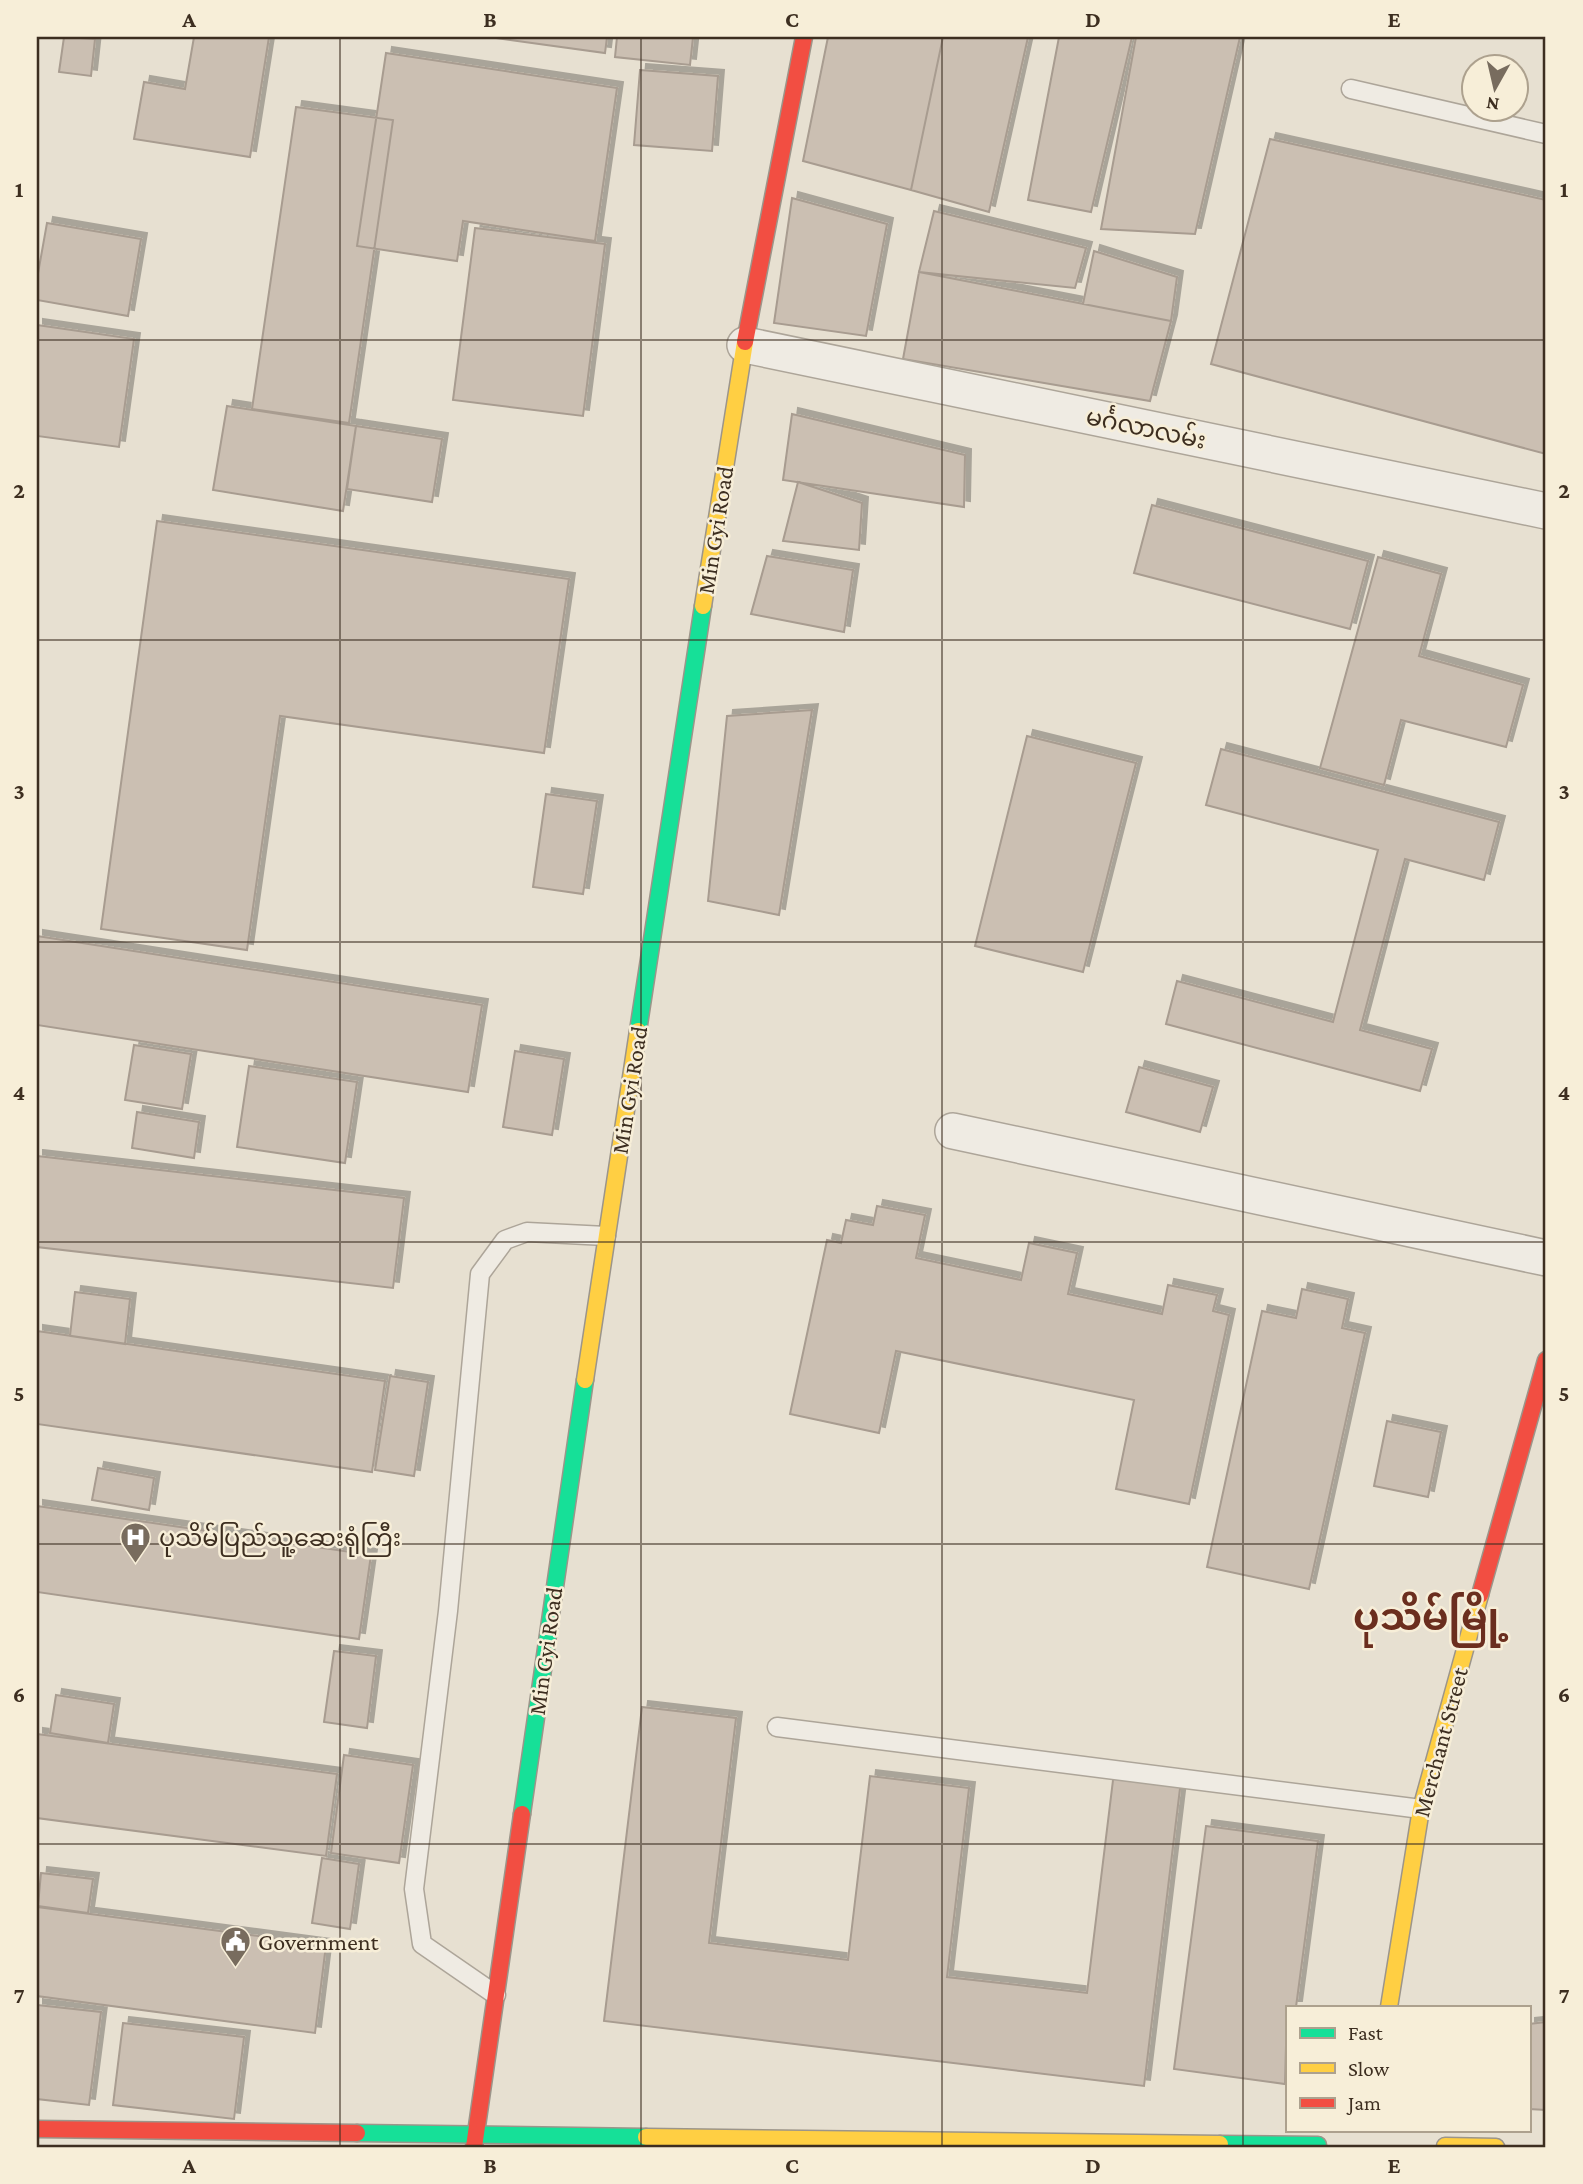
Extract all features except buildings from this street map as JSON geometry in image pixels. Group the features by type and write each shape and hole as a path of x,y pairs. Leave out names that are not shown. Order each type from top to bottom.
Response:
{"main road":[{"name":"Min Gyi Road","path":"475,2142 606,1236 745,345 804,37"},
{"name":"Merchant Street","path":"1389,2006 1420,1809 1546,1360"},
{"path":"37,2129 475,2142 1318,2146 1333,2132"},
{"path":"1432,2132 1446,2147 1496,2147"}],"street":[{"name":"မင်္ဂလာလမ်း","path":"745,345 1546,511"},
{"path":"953,1131 1546,1258"}],"lane":[{"path":"1351,89 1546,134"},
{"path":"496,1995 422,1944 415,1916 414,1889 448,1611 480,1274 505,1240 527,1232 606,1236"},
{"path":"776,1727 1420,1809"}],"traffic: fast":[{"path":"638,1031 703,606"},
{"path":"522,1814 585,1380"},
{"path":"357,2133 646,2137"},
{"path":"1220,2144 1318,2145"}],"traffic: slow":[{"path":"703,606 745,342"},
{"path":"585,1380 638,1031"},
{"path":"1389,2006 1421,1809 1480,1595"},
{"path":"646,2137 1220,2144"},
{"path":"1445,2146 1496,2147"}],"traffic: jam":[{"path":"745,342 804,37"},
{"path":"1480,1595 1546,1360"},
{"path":"474,2147 522,1814"},
{"path":"37,2129 357,2133"}],"place":[{"name":"ပုသိမ်ပြည်သူ့ဆေးရုံကြီး","path":"136,1564"},
{"name":"Government","path":"235,1968"}],"district":[{"name":"ပုသိမ်မြို့","path":"1431,1617"}]}
